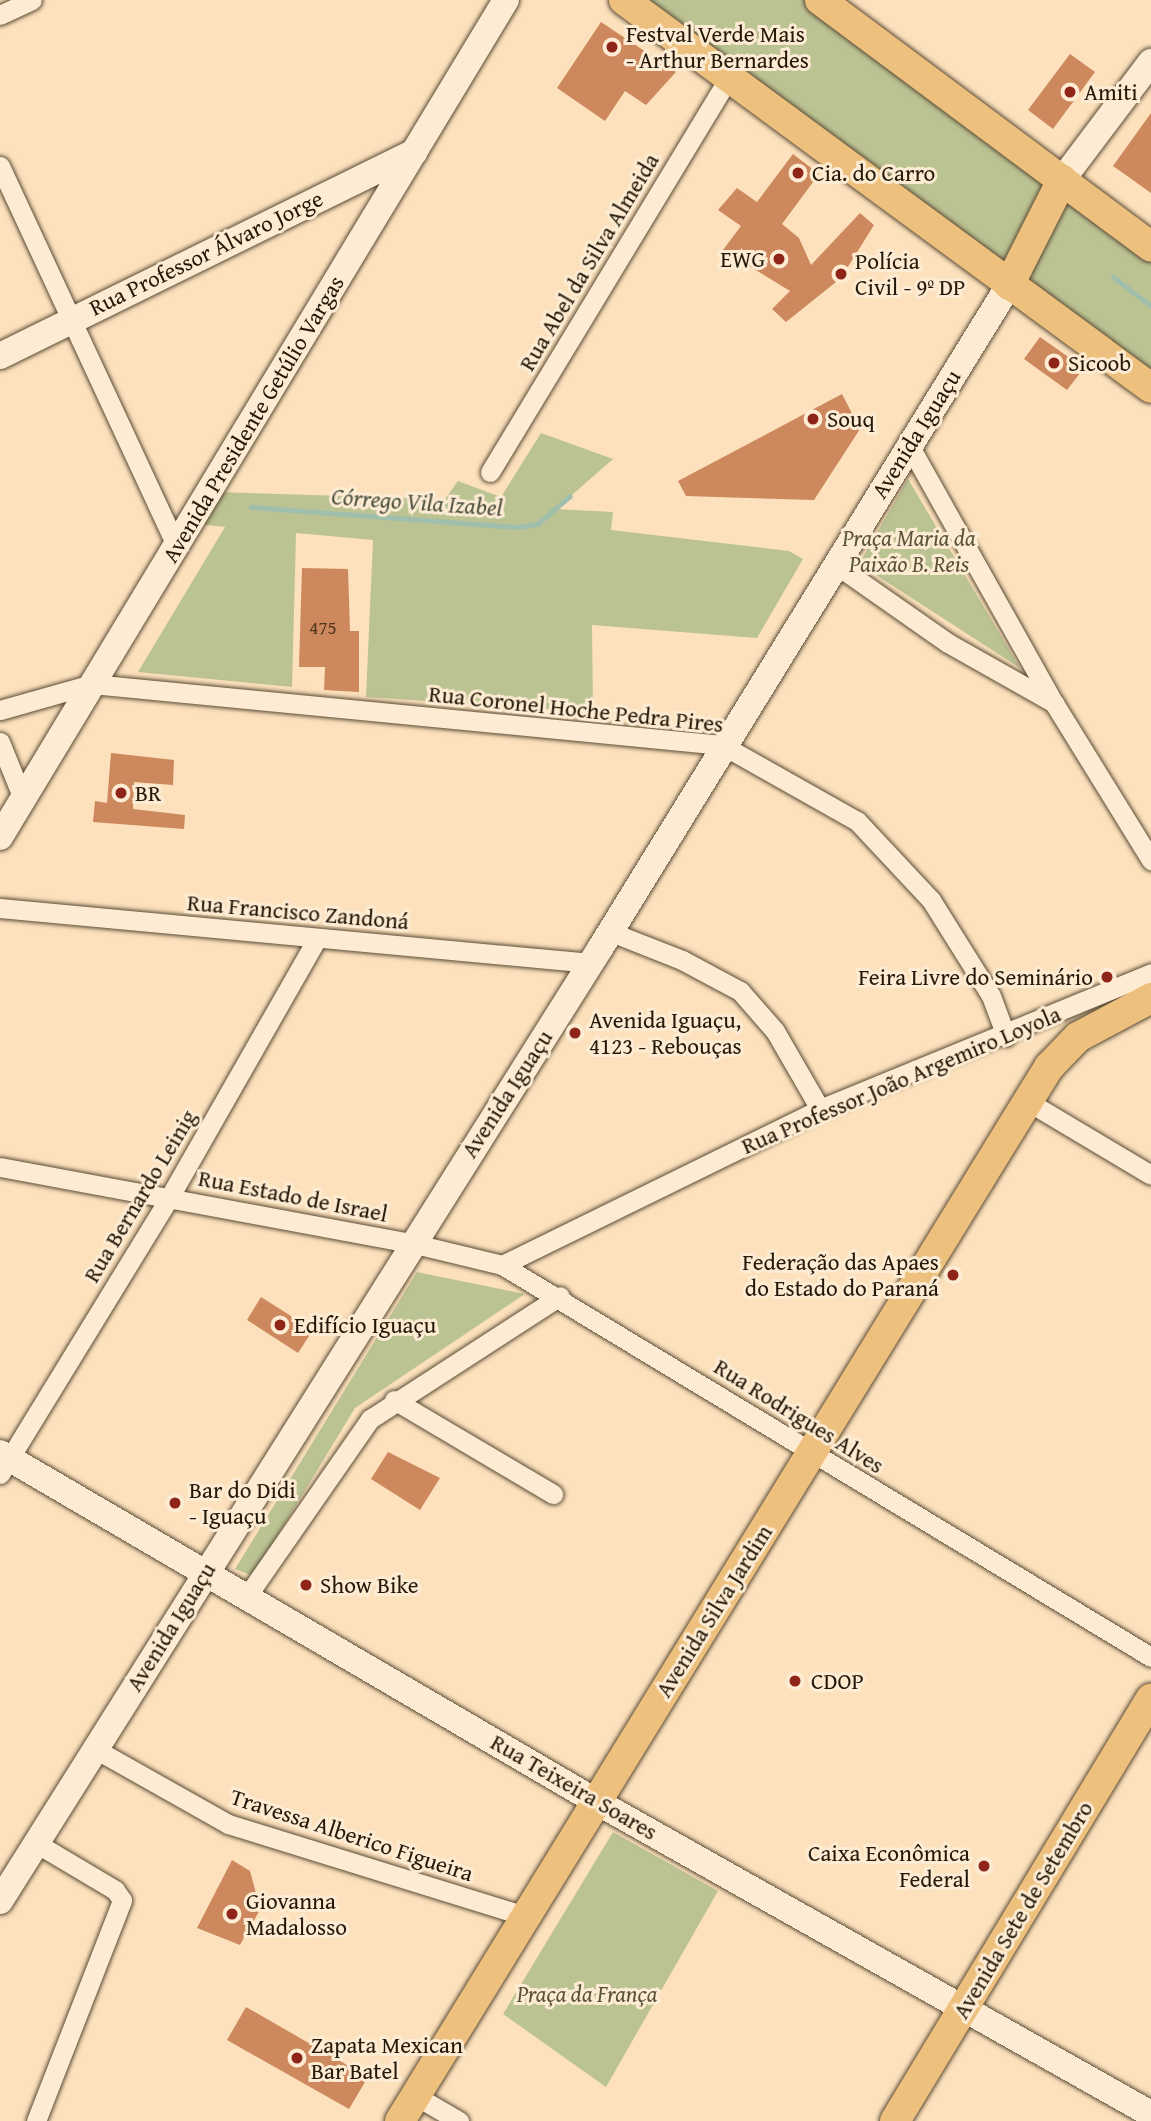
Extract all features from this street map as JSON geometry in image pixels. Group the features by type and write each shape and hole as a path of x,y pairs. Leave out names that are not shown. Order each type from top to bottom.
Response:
{"main road":[{"name":"Avenida Presidente Getúlio Vargas","path":"0,837 506,0"},
{"path":"624,0 1151,388"},
{"path":"820,0 1151,247"},
{"path":"1009,285 1062,180 1151,62"},
{"name":"Rua Professor Álvaro Jorge","path":"0,356 414,152"},
{"name":"Avenida Iguaçu","path":"0,1901 411,1243 611,932 722,745 1009,285"},
{"path":"1123,1010 1151,984"},
{"name":"Rua Professor João Argemiro Loyola","path":"1027,1101 1078,1037 1123,1010 1151,998"},
{"name":"Avenida Silva Jardim","path":"400,2121 1027,1101"},
{"name":"Rua Teixeira Soares","path":"3,1462 206,1571 597,1802 1151,2114"},
{"name":"Avenida Sete de Setembro","path":"895,2121 1151,1699"}],"street":[{"path":"0,15 32,0"},
{"name":"Rua Abel da Silva Almeida","path":"490,472 729,77"},
{"path":"0,166 176,545"},
{"path":"909,445 1054,703 1151,860"},
{"path":"835,564 948,643 1054,703"},
{"path":"0,710 92,684"},
{"name":"Rua Coronel Hoche Pedra Pires","path":"92,684 722,745 857,821 931,900 990,996 1006,1036"},
{"path":"0,742 23,799"},
{"name":"Rua Francisco Zandoná","path":"0,908 591,963"},
{"path":"611,932 682,960 740,991 775,1031 820,1109"},
{"name":"Rua Bernardo Leinig","path":"3,1462 169,1198 317,939"},
{"name":"Rua Professor João Argemiro Loyola","path":"502,1265 820,1109 1006,1036 1151,973"},
{"path":"1027,1101 1151,1175"},
{"name":"Rua Estado de Israel","path":"0,1167 411,1243"},
{"name":"Rua Rodrigues Alves","path":"411,1243 502,1265 559,1296 811,1453 1151,1657"},
{"path":"247,1595 370,1419 394,1400 559,1296"},
{"path":"394,1400 553,1494"},
{"name":"Travessa Alberico Figueira","path":"95,1749 228,1824 526,1916"},
{"path":"36,1843 115,1890 122,1900 36,2121"},
{"path":"416,2096 459,2121"}],"green space":[{"path":"636,0 807,0 1151,258 1151,385"},
{"path":"541,433 613,459 556,509 613,512 611,530 789,551 803,559 757,638 592,625 593,712 366,697 373,540 296,533 292,687 138,672 225,527 198,524 216,492 445,499 458,481 501,497"},
{"name":"Praça Maria da Paixão B. Reis","path":"908,479 1020,668 859,564"},
{"path":"417,1272 525,1294 355,1408 253,1576 235,1569"},
{"name":"Praça da França","path":"613,1832 718,1891 606,2087 503,2014"}],"building":[{"name":"Festval Verde Mais - Arthur Bernardes","path":"601,22 676,72 646,105 625,91 605,121 557,88"},
{"path":"1070,54 1095,72 1053,129 1028,110"},
{"path":"1151,113 1151,193 1113,166"},
{"path":"793,154 819,174 782,224 799,238 811,265 860,213 874,225 841,278 786,322 772,309 790,291 723,250 741,226 718,210 737,188 757,202"},
{"name":"Sicoob","path":"1040,337 1084,368 1067,390 1024,359"},
{"path":"842,394 860,429 814,500 686,496 678,481"},
{"path":"302,568 348,569 350,631 359,631 359,692 324,690 325,667 299,667"},
{"name":"BR","path":"111,753 174,760 173,785 134,782 133,809 185,815 184,829 93,822 95,801 107,803"},
{"name":"Edifício Iguaçu","path":"261,1297 313,1330 298,1353 247,1320"},
{"path":"388,1452 440,1478 420,1510 371,1479"},
{"name":"Giovanna Madalosso","path":"232,1860 250,1871 257,1897 266,1899 240,1945 197,1928"},
{"name":"Zapata Mexican Bar Batel","path":"246,2007 368,2077 349,2109 227,2040"}],"waterway":[{"name":"Córrego Vila Izabel","path":"1113,277 1151,306"},
{"name":"Córrego Vila Izabel","path":"251,507 518,527 537,524 570,496"}],"place":[{"name":"Festval Verde Mais - Arthur Bernardes","path":"612,47"},
{"name":"Amiti","path":"1070,92"},
{"name":"Cia. do Carro","path":"798,173"},
{"name":"EWG","path":"779,259"},
{"name":"Polícia Civil - 9º DP","path":"841,274"},
{"name":"Sicoob","path":"1054,363"},
{"name":"Souq","path":"813,419"},
{"name":"BR","path":"121,793"},
{"name":"Feira Livre do Seminário","path":"1107,977"},
{"name":"Avenida Iguaçu, 4123 - Rebouças","path":"575,1033"},
{"name":"Federação das Apaes do Estado do Paraná","path":"953,1275"},
{"name":"Edifício Iguaçu","path":"280,1325"},
{"name":"Bar do Didi - Iguaçu","path":"175,1503"},
{"name":"Show Bike","path":"306,1585"},
{"name":"CDOP","path":"795,1681"},
{"name":"Caixa Econômica Federal","path":"984,1866"},
{"name":"Giovanna Madalosso","path":"232,1914"},
{"name":"Zapata Mexican Bar Batel","path":"297,2058"}]}
